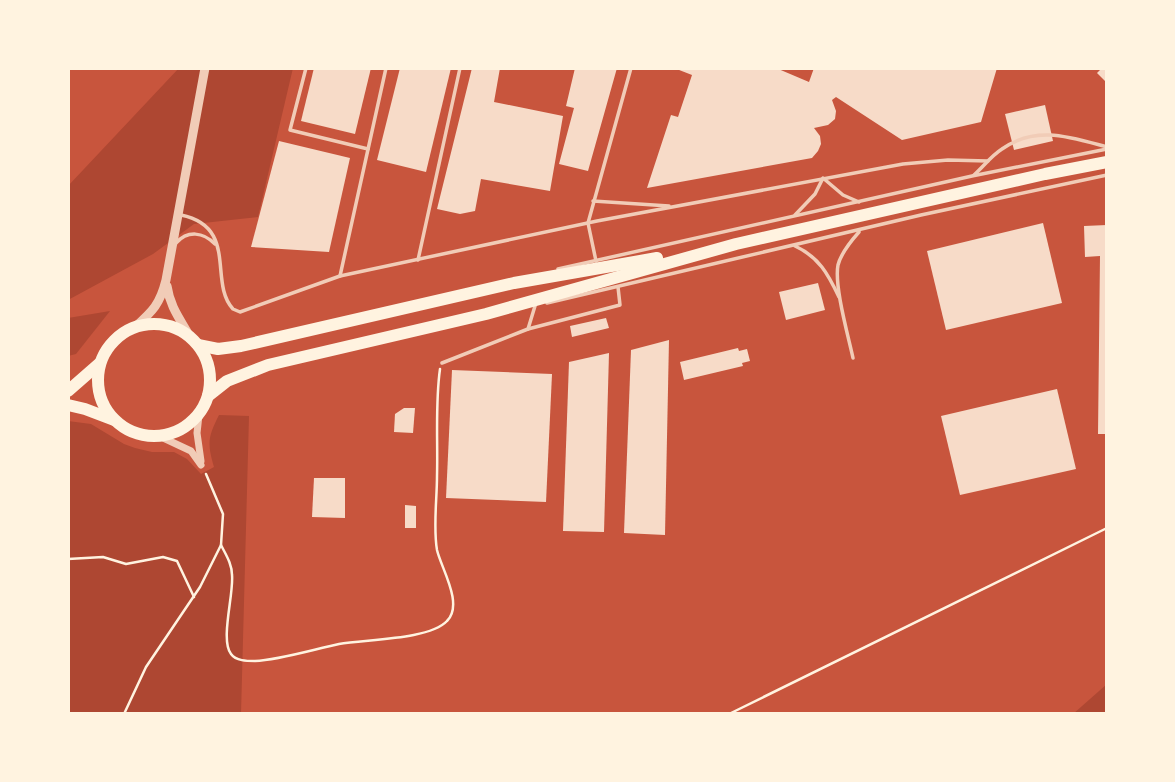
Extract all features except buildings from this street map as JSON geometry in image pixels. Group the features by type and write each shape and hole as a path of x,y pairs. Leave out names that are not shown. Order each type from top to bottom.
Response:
{"highway":[{"path":"68,391 100,363 115,340 135,327 148,324 175,328 194,341 218,349 241,346 486,290 736,244 1107,162"},
{"path":"68,405 114,421 132,432 159,436 181,430 198,415 208,396 227,381 268,365 486,314 736,244"},
{"path":"194,341 206,358 209,370 208,396"},
{"path":"100,363 100,396 114,421"}],"street":[{"path":"135,327 161,300 179,220 205,68"},
{"path":"166,280 169,301 194,341"},
{"path":"198,415 201,465"},
{"path":"159,436 191,451 201,465"}],"lane":[{"path":"306,68 290,130 368,149"},
{"path":"340,276 386,68"},
{"path":"418,260 460,68"},
{"path":"596,261 587,223 631,68"},
{"path":"972,176 1002,149 1019,139 1042,134 1058,134 1107,148"},
{"path":"486,290 527,277 596,261 1107,148"},
{"path":"187,235 183,233 179,220 198,221 211,234 221,257 225,295 233,309 240,312 340,276 587,223 903,164 948,160 988,161"},
{"path":"486,314 535,306 1107,175"},
{"path":"823,178 844,195 860,202"},
{"path":"794,217 805,206 823,178"},
{"path":"593,201 675,206"},
{"path":"853,358 840,300 838,265 860,230"},
{"path":"173,247 178,240 196,233 216,245"},
{"path":"793,246 807,252 824,267 840,300"},
{"path":"442,363 528,329 620,305 618,287"},
{"path":"528,329 535,306"}],"path":[{"path":"221,545 230,561 232,572 228,648 238,659 257,661 352,642 406,636 426,632 446,622 453,601 436,544 439,371 442,363"},
{"path":"124,714 146,667 194,597 221,545 223,514 212,484 201,465"},
{"path":"729,714 1107,528"},
{"path":"68,559 103,557 126,564 163,557 177,561 194,597"}],"shaded area":[{"path":"179,68 293,68 258,217 194,224 153,254 68,300 68,186"},
{"path":"110,311 76,354 68,356 68,318"},
{"path":"219,415 249,416 241,714 68,714 68,421 91,424 135,448 152,452 174,452 187,459 201,474 214,467 210,440"},
{"path":"1107,684 1107,714 1073,714"}]}
